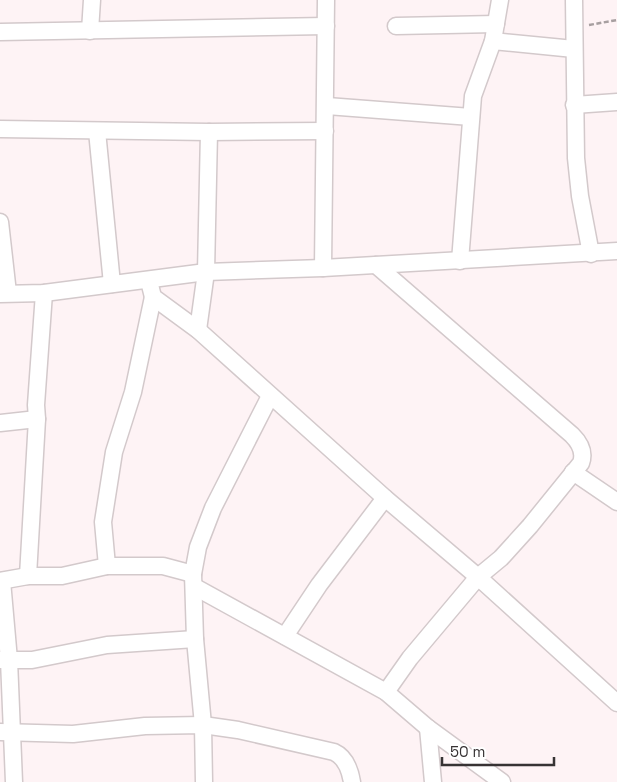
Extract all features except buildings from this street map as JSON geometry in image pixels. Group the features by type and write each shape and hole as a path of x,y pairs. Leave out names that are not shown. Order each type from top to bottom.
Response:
{"street":[{"path":"90,31 92,0"},
{"path":"323,268 326,0"},
{"path":"460,261 471,117 475,90 493,41 500,0"},
{"path":"574,0 574,105 580,196 591,254"},
{"path":"396,26 496,24"},
{"path":"0,32 326,26"},
{"path":"493,41 574,49"},
{"path":"574,105 617,102"},
{"path":"326,106 471,117"},
{"path":"0,129 209,132 325,131"},
{"path":"97,131 112,284"},
{"path":"198,330 206,272 209,132"},
{"path":"0,222 4,294 44,294 206,272 460,261 617,251"},
{"path":"376,265 578,441 583,459 530,526 501,558 478,577 410,658 386,692"},
{"path":"108,566 103,522 114,452 133,392 153,298 148,281"},
{"path":"28,576 37,419 36,405 44,294"},
{"path":"153,298 198,330 385,498 478,577 617,704"},
{"path":"204,782 203,725 195,639 194,580 203,529 270,396"},
{"path":"0,423 37,419"},
{"path":"573,472 617,502"},
{"path":"285,636 319,585 385,498"},
{"path":"14,782 6,732 1,581 28,576 62,576 108,566 163,566 194,580 285,636 386,692 428,728 502,782"},
{"path":"5,660 32,660 107,645 195,639"},
{"path":"6,732 73,734 145,726 203,725 238,730 334,752 346,763 352,782"},
{"path":"428,728 432,782"}],"path":[{"path":"574,27 617,20"}]}
